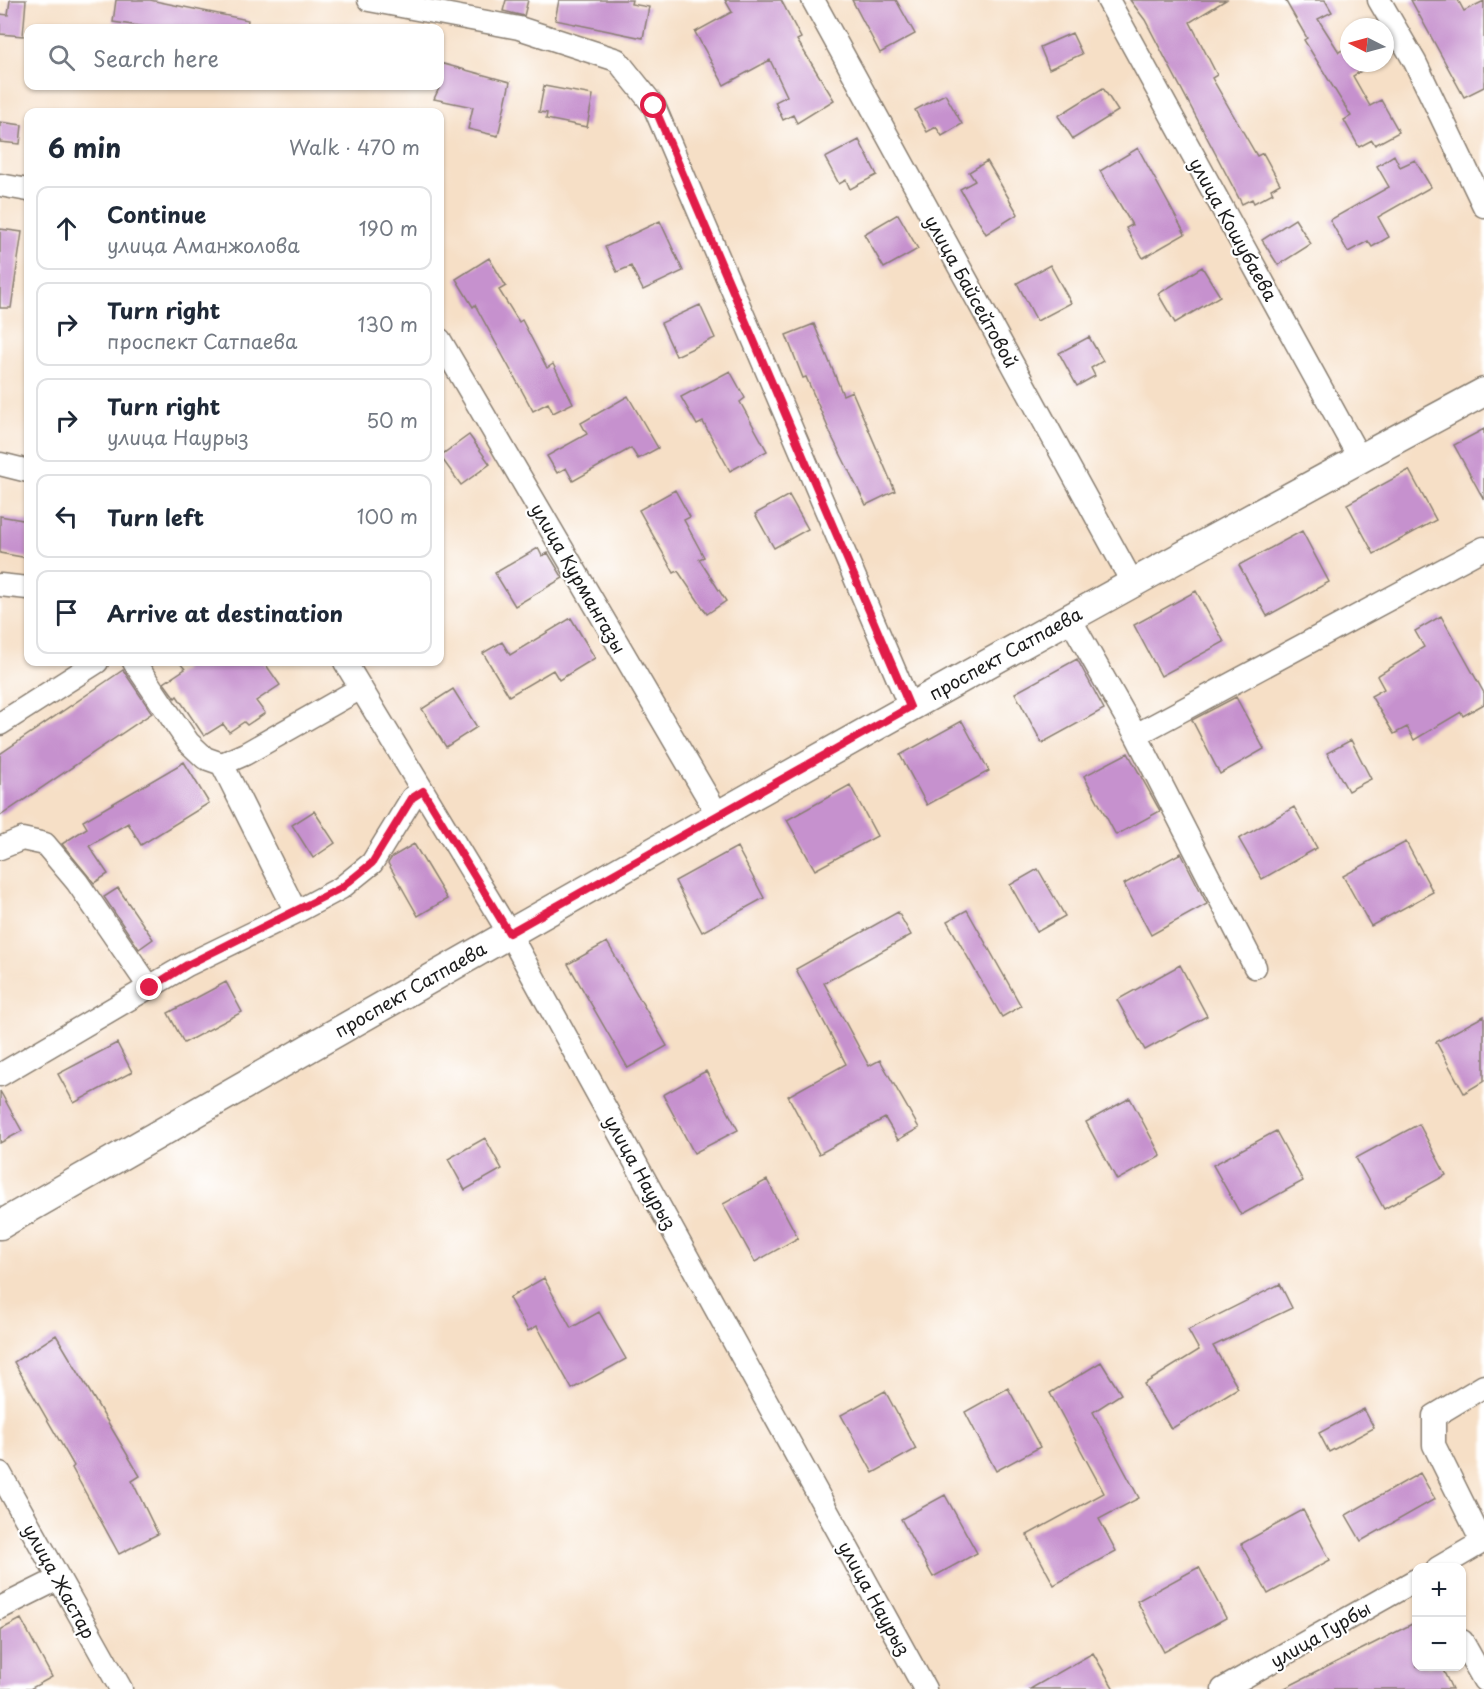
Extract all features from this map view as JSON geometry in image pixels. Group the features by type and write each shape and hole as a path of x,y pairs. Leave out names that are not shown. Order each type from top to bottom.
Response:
{"street":[{"path":"369,0 519,28 617,60 654,106 910,707"},
{"name":"улица Байсейтовой","path":"813,0 1132,582"},
{"name":"улица Кошубаева","path":"1108,0 1360,459"},
{"path":"1379,0 1415,62 1484,206"},
{"path":"0,185 24,189"},
{"name":"улица Курмангазы","path":"444,347 718,815"},
{"name":"проспект Сатпаева","path":"0,1225 509,933 1069,617 1484,392"},
{"path":"0,464 24,470"},
{"path":"1136,735 1484,548"},
{"path":"0,585 24,588"},
{"path":"1069,617 1136,735 1255,967"},
{"path":"0,724 91,666"},
{"path":"137,666 188,742 205,758 222,764 245,754 361,688"},
{"name":"улица Наурыз","path":"347,666 509,933 925,1689"},
{"path":"222,764 296,912"},
{"path":"0,1075 187,965 341,888 372,863 412,798 423,791"},
{"path":"0,848 22,838 45,844 77,882 150,988"},
{"path":"1447,1563 1483,1542 1434,1444 1432,1430 1434,1416 1484,1386"},
{"name":"улица Жастар","path":"0,1473 121,1689"},
{"path":"0,1608 58,1580"},
{"name":"улица Гурбы","path":"1223,1689 1412,1582"},
{"path":"1466,1649 1484,1680"}],"building":[{"path":"10,0 26,0 23,36 0,34 0,14 8,15"},
{"path":"116,0 150,0 248,20 248,24 126,24 113,22"},
{"path":"506,0 528,0 524,16 503,11"},
{"path":"559,0 632,0 631,4 649,7 643,38 555,20"},
{"path":"725,0 781,0 801,38 797,40 834,100 797,123 793,115 783,120 775,102 787,96 770,60 724,85 695,32 732,12"},
{"path":"852,0 896,0 915,34 880,53"},
{"path":"1130,0 1226,0 1190,22 1217,75 1212,78 1257,156 1263,153 1280,184 1271,189 1273,193 1254,203 1252,199 1242,204 1145,20"},
{"path":"1285,0 1325,0 1332,12 1318,19 1340,51 1340,72 1359,72 1353,76 1370,106 1381,100 1399,132 1375,145 1372,140 1359,147 1344,120 1351,116 1304,40 1307,38"},
{"path":"1411,0 1458,0 1464,11 1484,1 1484,87 1464,97"},
{"path":"1072,33 1082,54 1049,69 1040,47"},
{"path":"444,64 510,82 498,136 468,129 473,107 434,99 438,90 444,90"},
{"path":"544,86 593,95 587,127 546,119 547,113 539,112"},
{"path":"1103,88 1118,111 1073,139 1058,116"},
{"path":"945,94 962,124 942,136 936,127 927,132 915,110"},
{"path":"0,122 22,125 20,144 0,142"},
{"path":"859,140 877,175 850,189 846,180 839,184 825,158"},
{"path":"1138,148 1185,234 1143,258 1126,228 1132,225 1100,171"},
{"path":"1394,155 1400,167 1415,160 1431,187 1378,217 1389,237 1372,247 1368,241 1348,252 1330,220 1389,187 1377,166"},
{"path":"987,161 1018,214 986,234 960,189 975,181 969,172"},
{"path":"898,214 918,249 884,268 864,234"},
{"path":"1295,219 1311,244 1278,265 1262,240"},
{"path":"660,221 683,271 643,290 631,266 617,272 605,247"},
{"path":"0,229 22,232 11,308 0,308"},
{"path":"489,258 506,286 499,290 519,322 522,320 547,368 553,364 573,403 553,413 548,403 533,411 475,305 473,307 456,279"},
{"path":"1050,265 1071,303 1037,321 1017,283"},
{"path":"1202,267 1220,296 1175,323 1158,294"},
{"path":"700,305 715,338 676,356 661,323"},
{"path":"814,324 843,395 852,391 895,491 866,505 833,439 806,377 803,378 786,335"},
{"path":"1089,337 1103,361 1091,368 1095,376 1077,386 1059,353"},
{"path":"730,371 745,398 740,402 767,451 730,471 703,422 697,425 681,397"},
{"path":"628,396 658,448 638,459 631,448 573,481 566,468 557,473 547,456 587,434 581,423"},
{"path":"1484,429 1484,500 1454,445"},
{"path":"469,435 490,464 461,485 444,462 444,453"},
{"path":"1409,470 1436,520 1374,554 1347,504"},
{"path":"675,490 690,517 684,520 704,557 699,559 726,601 707,614 678,571 674,573 639,510"},
{"path":"789,495 808,529 774,548 755,514"},
{"path":"0,516 24,520 24,557 0,553"},
{"path":"1302,531 1329,582 1267,616 1239,565"},
{"path":"538,548 542,556 548,553 563,578 515,606 495,573"},
{"path":"1196,591 1224,642 1161,676 1134,625"},
{"path":"1441,616 1484,693 1484,704 1463,716 1461,712 1414,740 1407,727 1394,734 1371,696 1384,689 1377,676 1424,647 1415,631"},
{"path":"571,618 595,658 559,680 553,670 509,696 483,653 502,642 510,655"},
{"path":"1077,659 1104,709 1042,743 1015,693"},
{"path":"182,666 267,666 280,685 256,701 265,713 247,725 244,722 229,732 223,724 204,736 177,696 175,698 164,683 185,669"},
{"path":"123,670 152,713 0,816 0,754"},
{"path":"453,689 477,727 446,747 422,709"},
{"path":"1236,697 1264,749 1220,774 1192,720"},
{"path":"962,721 989,771 927,805 900,755"},
{"path":"1351,740 1371,779 1348,791 1327,753"},
{"path":"1128,753 1160,811 1116,835 1084,776"},
{"path":"184,762 209,803 141,845 128,823 89,846 108,874 94,883 62,844 87,828 83,821"},
{"path":"850,785 877,836 815,870 787,820"},
{"path":"1294,807 1317,848 1262,879 1239,839"},
{"path":"314,811 335,843 313,858 292,825"},
{"path":"1406,842 1433,892 1371,926 1343,876"},
{"path":"414,844 447,899 418,916 388,863 392,857"},
{"path":"737,847 764,898 702,932 675,881"},
{"path":"1181,853 1207,904 1151,935 1124,884"},
{"path":"1038,869 1065,916 1037,932 1010,885"},
{"path":"118,888 153,939 139,949 104,897"},
{"path":"967,910 1021,1006 1002,1017 947,921"},
{"path":"898,912 911,935 824,983 869,1066 880,1060 919,1128 898,1140 885,1118 819,1154 788,1096 846,1064 796,969"},
{"path":"607,942 667,1046 628,1068 568,964"},
{"path":"1180,965 1207,1016 1145,1050 1117,1000"},
{"path":"226,982 242,1012 184,1043 168,1013"},
{"path":"1484,1016 1484,1081 1464,1093 1436,1042"},
{"path":"117,1043 132,1072 74,1103 58,1074"},
{"path":"706,1071 738,1130 694,1153 663,1095"},
{"path":"0,1091 22,1131 0,1143"},
{"path":"1130,1098 1161,1156 1117,1180 1086,1122"},
{"path":"1419,1124 1446,1175 1384,1209 1356,1158"},
{"path":"1276,1131 1303,1181 1241,1215 1213,1165"},
{"path":"485,1138 502,1169 465,1190 448,1159"},
{"path":"767,1180 798,1238 755,1262 723,1204"},
{"path":"544,1278 571,1328 599,1312 626,1359 572,1389 537,1326 528,1331 509,1298"},
{"path":"1280,1284 1292,1308 1213,1346 1238,1388 1171,1429 1144,1384 1199,1350 1188,1330"},
{"path":"56,1335 140,1476 132,1481 158,1534 119,1554 72,1468 74,1466 14,1362"},
{"path":"1101,1362 1121,1394 1093,1412 1139,1498 1099,1519 1116,1551 1054,1585 1027,1535 1104,1493 1050,1393"},
{"path":"1008,1388 1040,1447 996,1471 965,1412"},
{"path":"885,1391 916,1449 873,1473 841,1415"},
{"path":"1364,1409 1374,1428 1329,1452 1319,1433"},
{"path":"1420,1473 1435,1499 1361,1541 1346,1515"},
{"path":"945,1495 977,1553 933,1577 901,1519"},
{"path":"1303,1510 1330,1560 1268,1594 1241,1544"},
{"path":"1199,1567 1226,1618 1164,1652 1137,1601"},
{"path":"21,1619 52,1677 30,1689 0,1689 0,1630"},
{"path":"1412,1624 1412,1671 1443,1671 1452,1689 1283,1689"},
{"path":"1093,1653 1114,1689 1030,1689"}],"route":[{"path":"150,988 187,965 341,888 372,863 412,798 423,791 509,933 910,707 654,106"}]}
